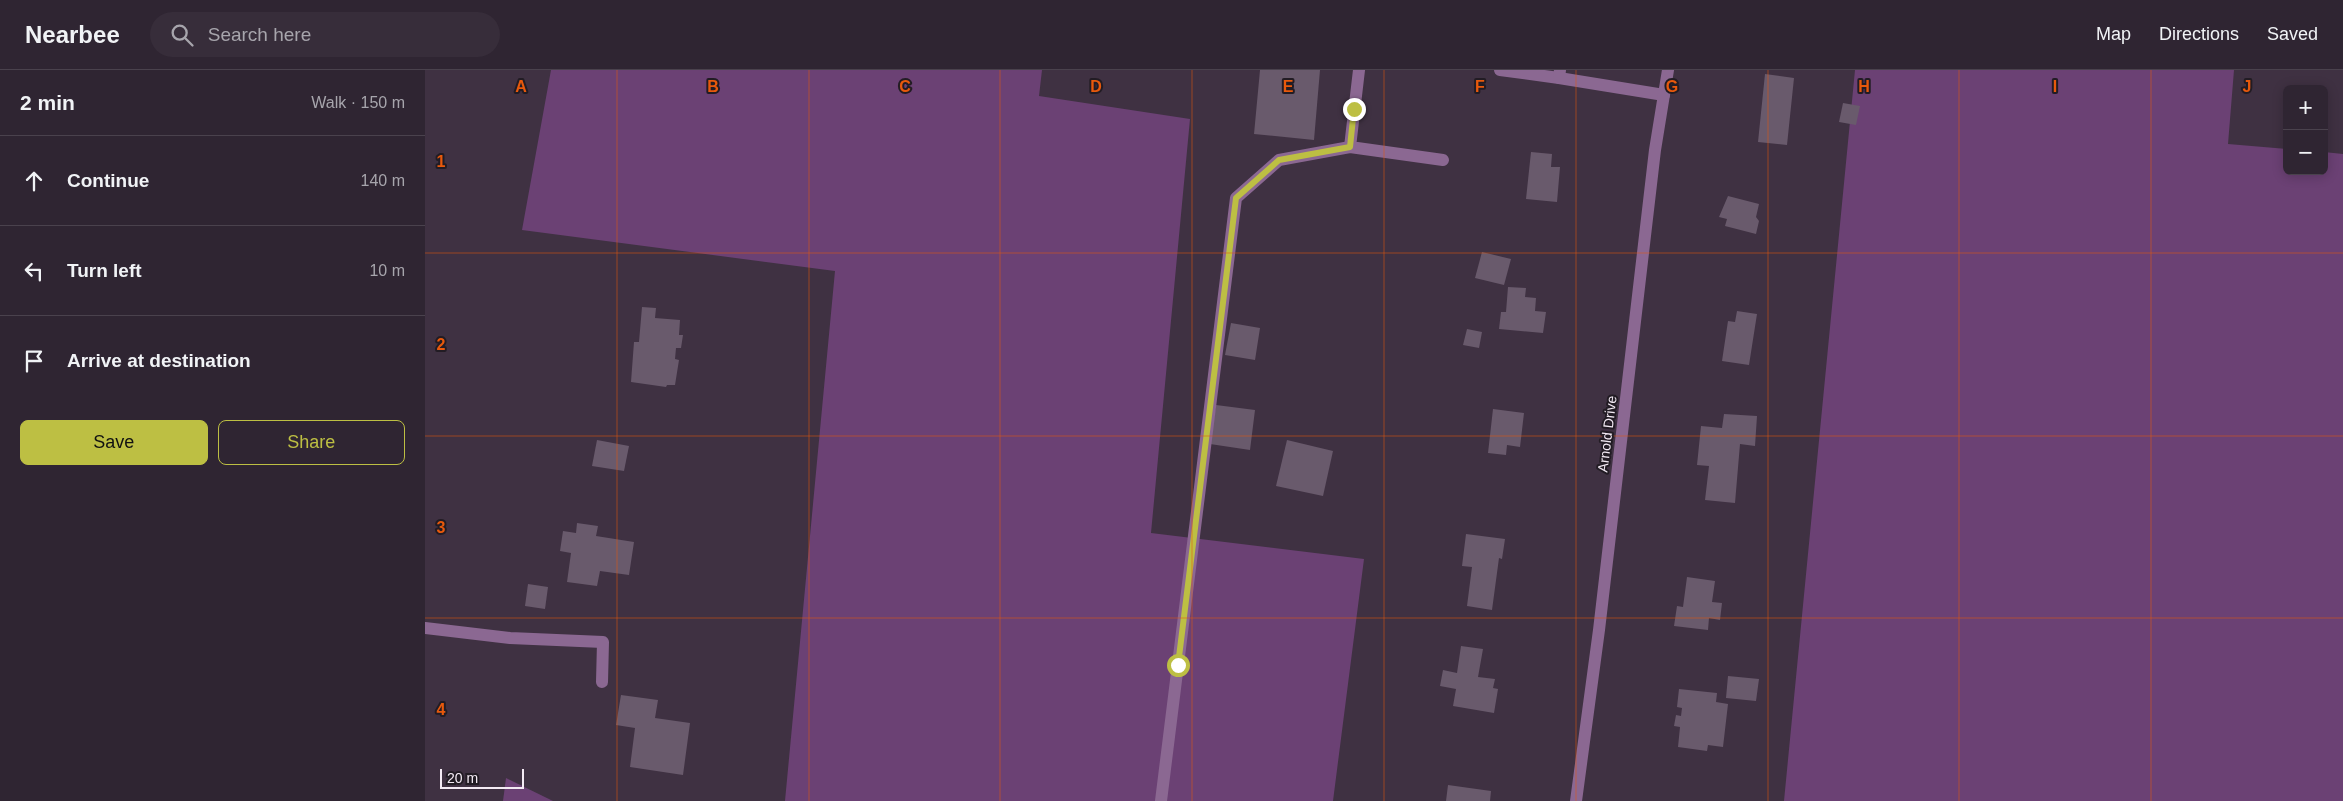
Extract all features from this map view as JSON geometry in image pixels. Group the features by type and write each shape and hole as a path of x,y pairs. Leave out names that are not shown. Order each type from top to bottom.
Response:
{"street":[{"path":"1350,147 1359,70"},
{"path":"1500,70 1559,74 1664,95"},
{"name":"Arnold Drive","path":"1576,801 1600,620 1654,160 1668,70"},
{"path":"1161,801 1236,198 1279,160 1350,147 1443,160"},
{"path":"425,628 510,638 603,642 602,682"}],"shaded area":[{"path":"551,70 1042,70 1039,96 1190,119 1151,533 1364,559 1333,801 785,801 835,271 522,230"},
{"path":"1855,70 2234,70 2228,144 2283,149 2283,175 2328,175 2328,152 2343,154 2343,801 1784,801"},
{"path":"506,778 553,801 503,801"}],"building":[{"path":"1260,70 1320,70 1314,140 1254,134"},
{"path":"1765,74 1794,78 1787,145 1758,142"},
{"path":"1843,103 1860,106 1856,125 1839,122"},
{"path":"1531,152 1552,154 1551,167 1560,167 1557,202 1526,199"},
{"path":"1728,196 1759,204 1756,217 1759,221 1756,234 1725,226 1727,219 1719,217"},
{"path":"1482,252 1511,259 1504,285 1475,278"},
{"path":"1508,287 1526,288 1525,297 1536,298 1535,311 1546,312 1543,333 1499,329 1501,312 1506,312"},
{"path":"642,307 656,308 655,318 680,320 679,335 683,335 681,348 676,348 675,359 679,360 675,385 667,385 666,387 631,382 634,342 639,342"},
{"path":"1737,311 1757,314 1749,365 1722,361 1728,321 1735,322"},
{"path":"1231,323 1260,328 1255,360 1225,355"},
{"path":"1467,329 1482,332 1479,348 1463,345"},
{"path":"1216,405 1255,410 1250,450 1210,444"},
{"path":"1493,409 1524,413 1520,447 1507,445 1506,455 1488,453"},
{"path":"1724,414 1757,416 1755,446 1740,444 1735,503 1705,500 1709,466 1697,465 1701,426 1722,428"},
{"path":"597,440 629,446 624,471 592,466"},
{"path":"1287,440 1333,451 1323,496 1276,486"},
{"path":"577,523 598,526 596,536 634,542 629,575 600,571 597,586 567,582 571,553 560,551 563,531 576,533"},
{"path":"1466,534 1505,539 1502,559 1499,558 1492,610 1467,606 1472,567 1462,566"},
{"path":"1687,577 1715,581 1712,602 1722,603 1720,620 1709,618 1708,630 1674,626 1677,606 1683,607"},
{"path":"528,584 548,587 545,609 525,606"},
{"path":"1461,646 1483,649 1478,677 1495,679 1493,688 1498,689 1494,713 1453,706 1456,689 1440,686 1443,670 1457,673"},
{"path":"1728,676 1759,679 1756,701 1726,698"},
{"path":"1679,689 1717,693 1716,702 1728,704 1723,747 1708,745 1707,751 1678,747 1680,727 1674,726 1676,715 1681,716 1682,708 1677,707"},
{"path":"621,695 658,700 655,718 690,723 683,775 630,767 635,728 616,725"},
{"path":"1448,785 1491,791 1490,801 1446,801"}],"route":[{"path":"1178,665 1236,198 1279,160 1350,147 1354,109"}]}
